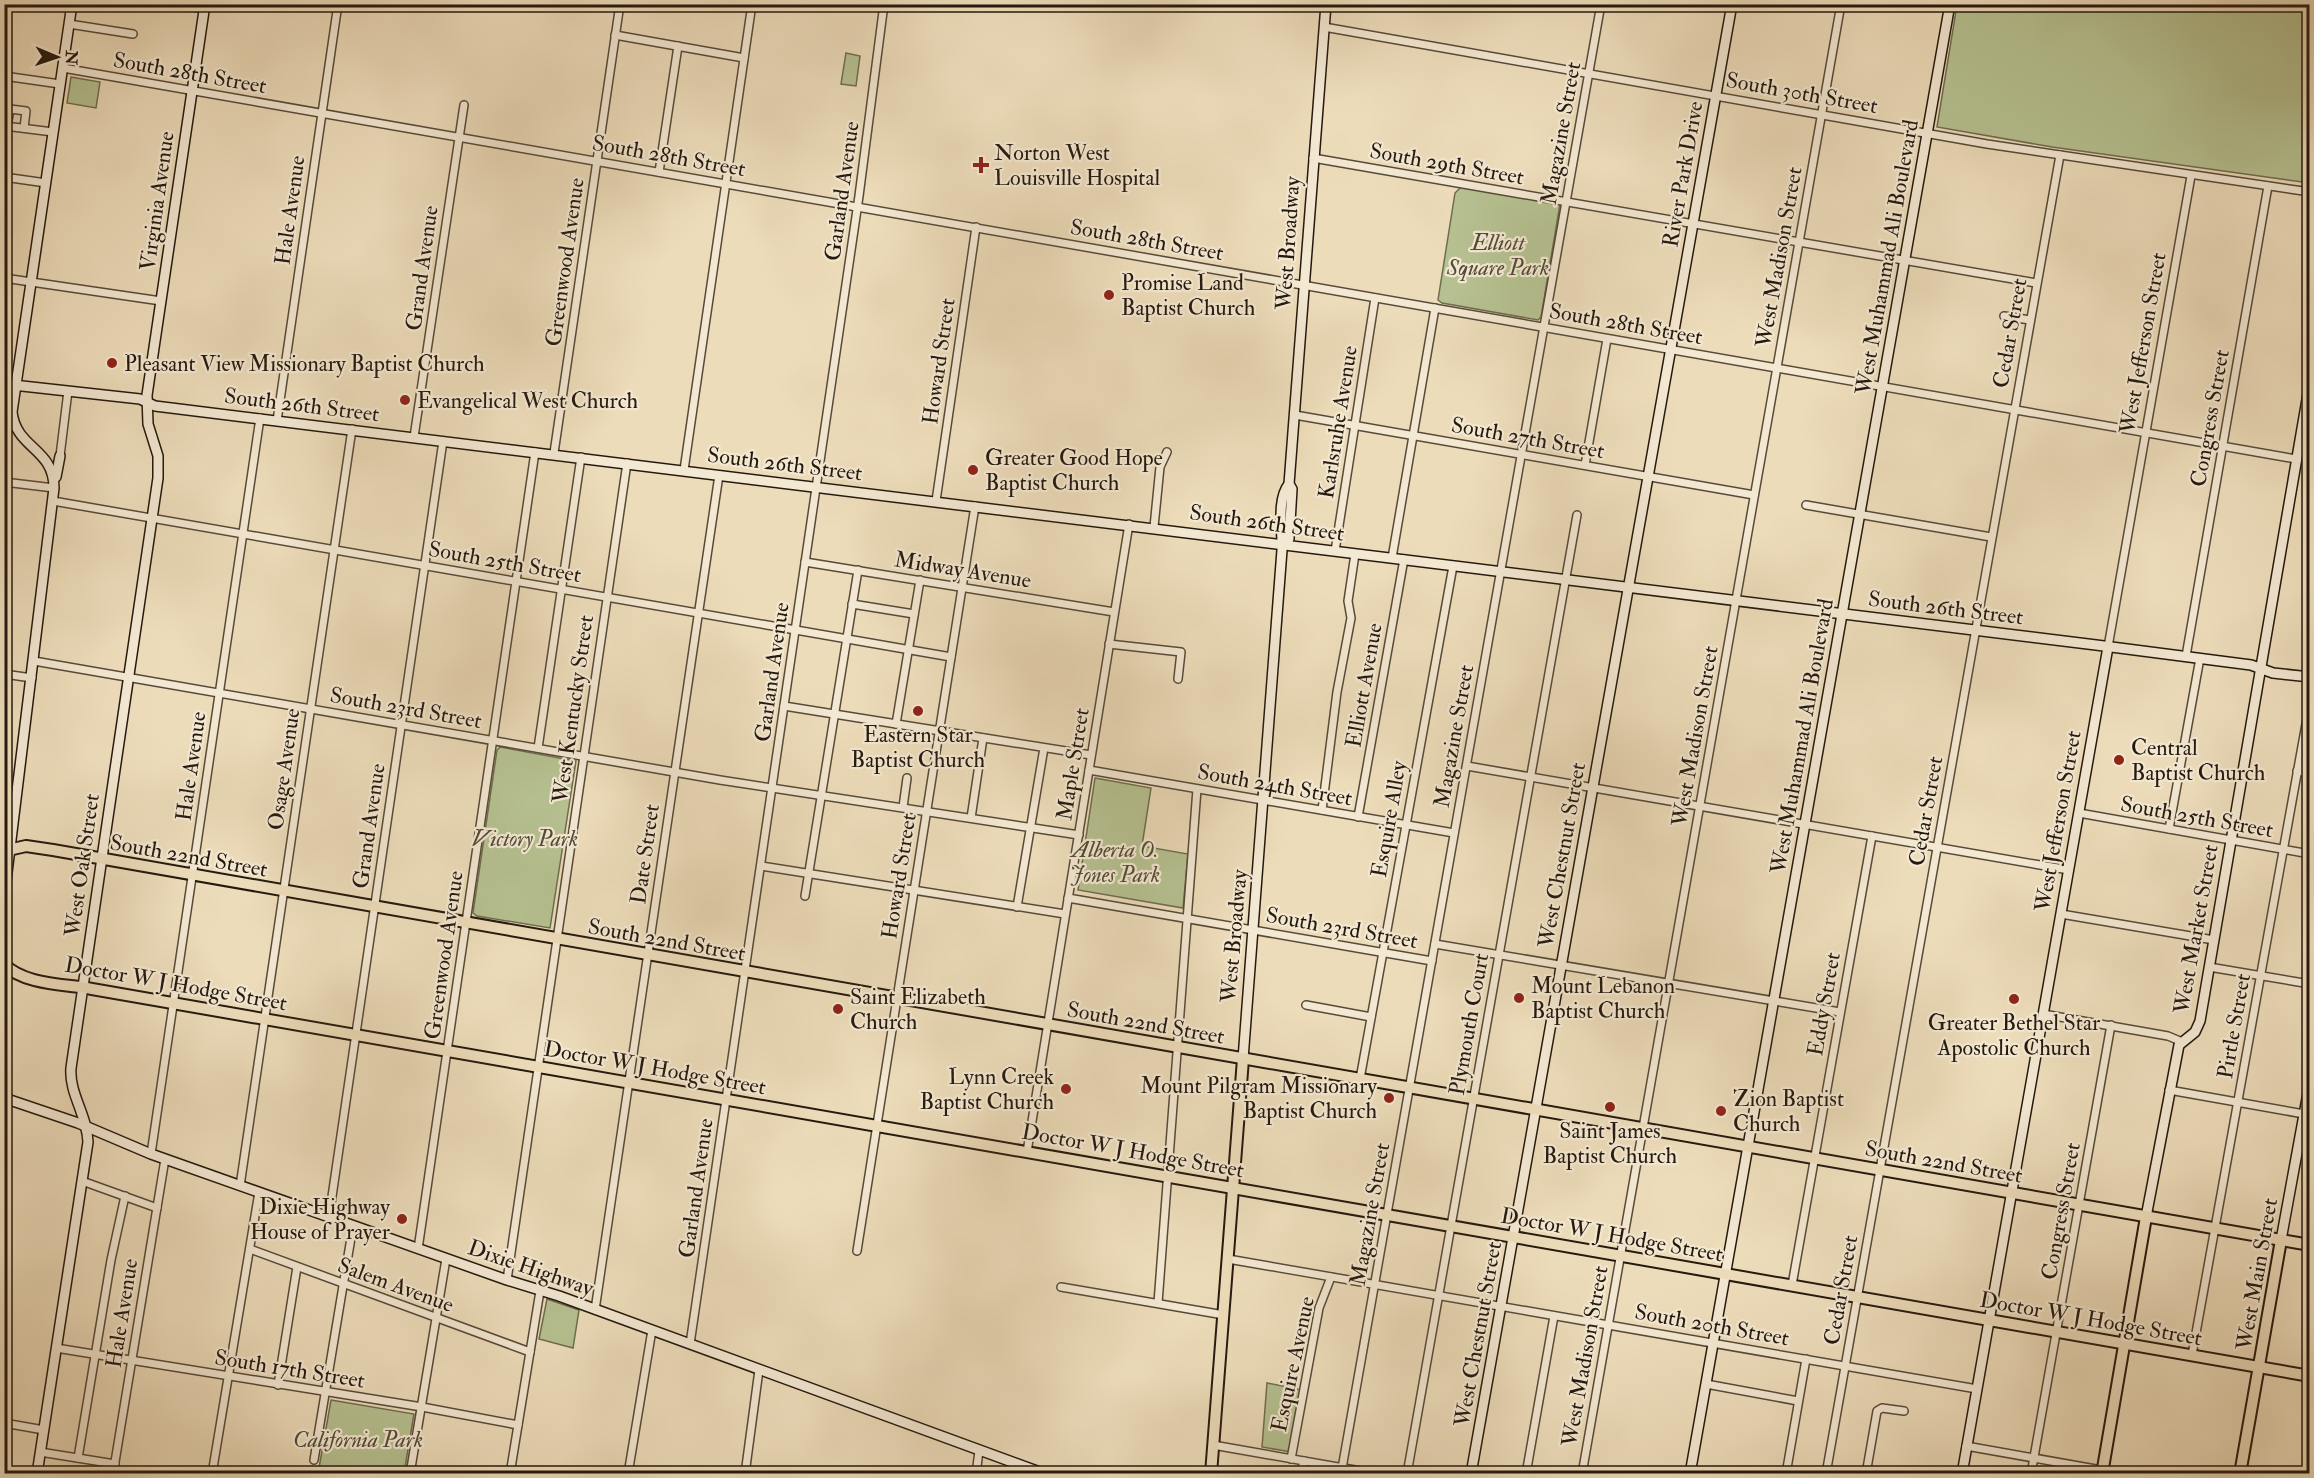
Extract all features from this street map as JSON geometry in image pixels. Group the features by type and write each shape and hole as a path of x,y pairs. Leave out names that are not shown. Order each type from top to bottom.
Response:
{"main road":[{"name":"South 22nd Street","path":"7,850 30,846 2310,1245"},
{"name":"Doctor W J Hodge Street","path":"4,964 12,972 24,977 2310,1376"},
{"name":"West Broadway","path":"1211,1473 1243,1059"},
{"name":"West Market Street","path":"2102,1472 2146,1217"},
{"name":"West Main Street","path":"2240,1473 2281,1240"}],"street":[{"path":"54,488 49,463 25,441 14,423 16,385 72,4"},
{"path":"176,4 204,7"},
{"name":"Hale Avenue","path":"277,421 338,4"},
{"name":"Greenwood Avenue","path":"554,453 620,4"},
{"path":"684,470 752,4"},
{"name":"Garland Avenue","path":"690,1344 858,206 884,4"},
{"name":"West Broadway","path":"1243,1059 1283,545 1288,539 1292,489 1289,484 1326,4"},
{"name":"Magazine Street","path":"1342,1470 1601,4"},
{"name":"River Park Drive","path":"1671,350 1732,4"},
{"name":"West Madison Street","path":"1582,1473 1841,4"},
{"name":"West Muhammad Ali Boulevard","path":"1690,1473 1950,4"},
{"name":"Virginia Avenue","path":"148,403 204,7"},
{"path":"69,24 133,34"},
{"name":"South 30th Street","path":"1324,27 2060,155 2310,192"},
{"path":"615,35 744,58"},
{"path":"659,172 678,46"},
{"name":"South 28th Street","path":"63,68 2296,459"},
{"path":"4,76 60,84"},
{"name":"Grand Avenue","path":"414,437 464,105"},
{"path":"24,128 26,111 10,109 6,126 53,132"},
{"name":"Cedar Street","path":"1826,1473 2060,155"},
{"name":"South 29th Street","path":"1313,158 2036,283"},
{"name":"West Jefferson Street","path":"1962,1473 2191,176"},
{"path":"4,177 46,183"},
{"name":"Congress Street","path":"2186,656 2268,186"},
{"name":"Howard Street","path":"936,501 976,227"},
{"path":"4,278 161,301"},
{"name":"Karlsruhe Avenue","path":"1335,551 1375,298"},
{"path":"1392,558 1435,308"},
{"path":"2004,316 2030,320"},
{"path":"1585,465 1607,339"},
{"name":"West Chestnut Street","path":"1471,1473 1671,350"},
{"name":"West Market Street","path":"2146,1217 2180,1041 2193,1034 2198,1027 2210,967 2310,382"},
{"name":"South 26th Street","path":"4,384 277,421 554,453 2186,656 2251,665 2260,669 2310,677"},
{"path":"5,891 7,850 32,678 54,488 68,391"},
{"name":"West Oak Street","path":"37,1473 82,1181 88,1128 70,1074 159,460 148,428 148,403"},
{"name":"South 27th Street","path":"1295,415 1754,495"},
{"name":"Hale Avenue","path":"152,1154 260,418"},
{"name":"Osage Avenue","path":"240,1186 352,429"},
{"name":"Grand Avenue","path":"329,1217 443,441"},
{"name":"Greenwood Avenue","path":"418,1249 535,452"},
{"path":"1154,527 1160,467 1167,452"},
{"path":"538,748 581,457"},
{"name":"West Kentucky Street","path":"507,1280 627,463"},
{"name":"Date Street","path":"596,1310 719,475"},
{"path":"4,482 54,488"},
{"name":"South 25th Street","path":"53,501 951,657"},
{"path":"1806,505 1991,537"},
{"name":"Howard Street","path":"858,1251 975,506"},
{"name":"Plymouth Court","path":"1407,1473 1577,515"},
{"name":"Maple Street","path":"1028,1152 1129,524"},
{"path":"1322,810 1337,692 1351,618 1348,601 1355,554"},
{"name":"Elliott Avenue","path":"1358,817 1404,559"},
{"name":"Midway Avenue","path":"805,562 1114,612"},
{"name":"Esquire Alley","path":"1360,1079 1452,566"},
{"path":"805,896 858,570"},
{"path":"896,724 920,580"},
{"path":"852,604 914,615"},
{"path":"1109,644 1181,652 1178,679"},
{"path":"2169,829 2200,658"},
{"name":"South 23rd Street","path":"34,661 675,772 1078,835"},
{"path":"4,674 32,678"},
{"name":"Pirtle Street","path":"2192,1355 2310,702"},
{"path":"784,706 1091,755"},
{"path":"971,818 983,738"},
{"path":"1017,908 1044,748"},
{"path":"2297,771 2304,772 2306,765 2310,766"},
{"path":"1467,766 2069,870"},
{"name":"South 24th Street","path":"1089,770 1454,833"},
{"path":"903,807 907,778"},
{"path":"1158,1304 1197,789"},
{"name":"South 25th Street","path":"2079,813 2310,854"},
{"name":"Eddy Street","path":"1792,1285 1872,836"},
{"path":"760,866 1065,914"},
{"name":"South 23rd Street","path":"1068,898 1432,961"},
{"path":"2061,914 2214,940"},
{"name":"South 23rd Street","path":"1435,944 1668,985 1840,1012"},
{"path":"2210,967 2310,984"},
{"path":"1306,1005 1371,1017"},
{"path":"2043,1014 2168,1036 2180,1041"},
{"name":"Congress Street","path":"2031,1473 2110,1025"},
{"name":"West Main Street","path":"2281,1240 2310,1082"},
{"path":"2169,1090 2304,1114"},
{"name":"Dixie Highway","path":"4,1098 165,1159 596,1310 979,1451 1045,1473"},
{"name":"Hale Avenue","path":"113,1473 165,1159"},
{"path":"82,1181 157,1208"},
{"path":"212,1473 259,1192"},
{"path":"78,1458 125,1196"},
{"path":"314,1460 353,1226"},
{"name":"Salem Avenue","path":"250,1249 530,1352"},
{"path":"411,1473 446,1259"},
{"name":"South 20th Street","path":"1228,1259 1977,1389"},
{"path":"278,1385 297,1267"},
{"name":"Esquire Avenue","path":"1291,1459 1319,1308 1331,1277"},
{"path":"1061,1287 1224,1315"},
{"path":"510,1473 540,1291"},
{"path":"1526,1473 1554,1316"},
{"path":"628,1473 652,1330"},
{"name":"South 17th Street","path":"56,1348 422,1407 518,1425"},
{"path":"1786,1473 1806,1359"},
{"path":"745,1473 759,1370"},
{"path":"1706,1384 1798,1401"},
{"path":"1866,1473 1877,1411 1882,1407 1904,1410"},
{"path":"4,1423 44,1430"},
{"path":"1213,1445 1342,1470 1378,1473"},
{"path":"1966,1446 2034,1457 2102,1472 2124,1473"},
{"path":"976,1473 979,1451"},
{"path":"40,1452 115,1464"},
{"path":"1301,1473 1304,1461"}],"green space":[{"path":"1957,5 2309,5 2309,183 2052,147 1937,127"},
{"path":"846,53 860,56 856,86 841,84"},
{"path":"71,77 100,82 96,108 67,103"},
{"name":"Elliott Square Park","path":"1461,187 1560,204 1541,317 1538,320 1442,303 1438,300 1455,193"},
{"name":"Victory Park","path":"500,747 576,761 550,928 477,916 473,913 497,750"},
{"name":"Alberta O. Jones Park","path":"1095,778 1151,788 1142,846 1188,854 1183,908 1078,890"},
{"path":"547,1299 579,1310 573,1348 539,1339"},
{"path":"1267,1383 1302,1390 1291,1452 1262,1447"},
{"name":"California Park","path":"331,1400 414,1414 404,1473 305,1473 306,1467 319,1468"}],"place":[{"name":"Norton West Louisville Hospital","path":"981,165"},
{"name":"Promise Land Baptist Church","path":"1109,295"},
{"name":"Pleasant View Missionary Baptist Church","path":"112,363"},
{"name":"Evangelical West Church","path":"405,400"},
{"name":"Greater Good Hope Baptist Church","path":"973,470"},
{"name":"Eastern Star Baptist Church","path":"918,711"},
{"name":"Central Baptist Church","path":"2119,760"},
{"name":"Mount Lebanon Baptist Church","path":"1519,998"},
{"name":"Greater Bethel Star Apostolic Church","path":"2014,999"},
{"name":"Saint Elizabeth Church","path":"838,1009"},
{"name":"Lynn Creek Baptist Church","path":"1066,1089"},
{"name":"Mount Pilgram Missionary Baptist Church","path":"1389,1098"},
{"name":"Saint James Baptist Church","path":"1610,1107"},
{"name":"Zion Baptist Church","path":"1721,1111"},
{"name":"Dixie Highway House of Prayer","path":"402,1219"}]}
